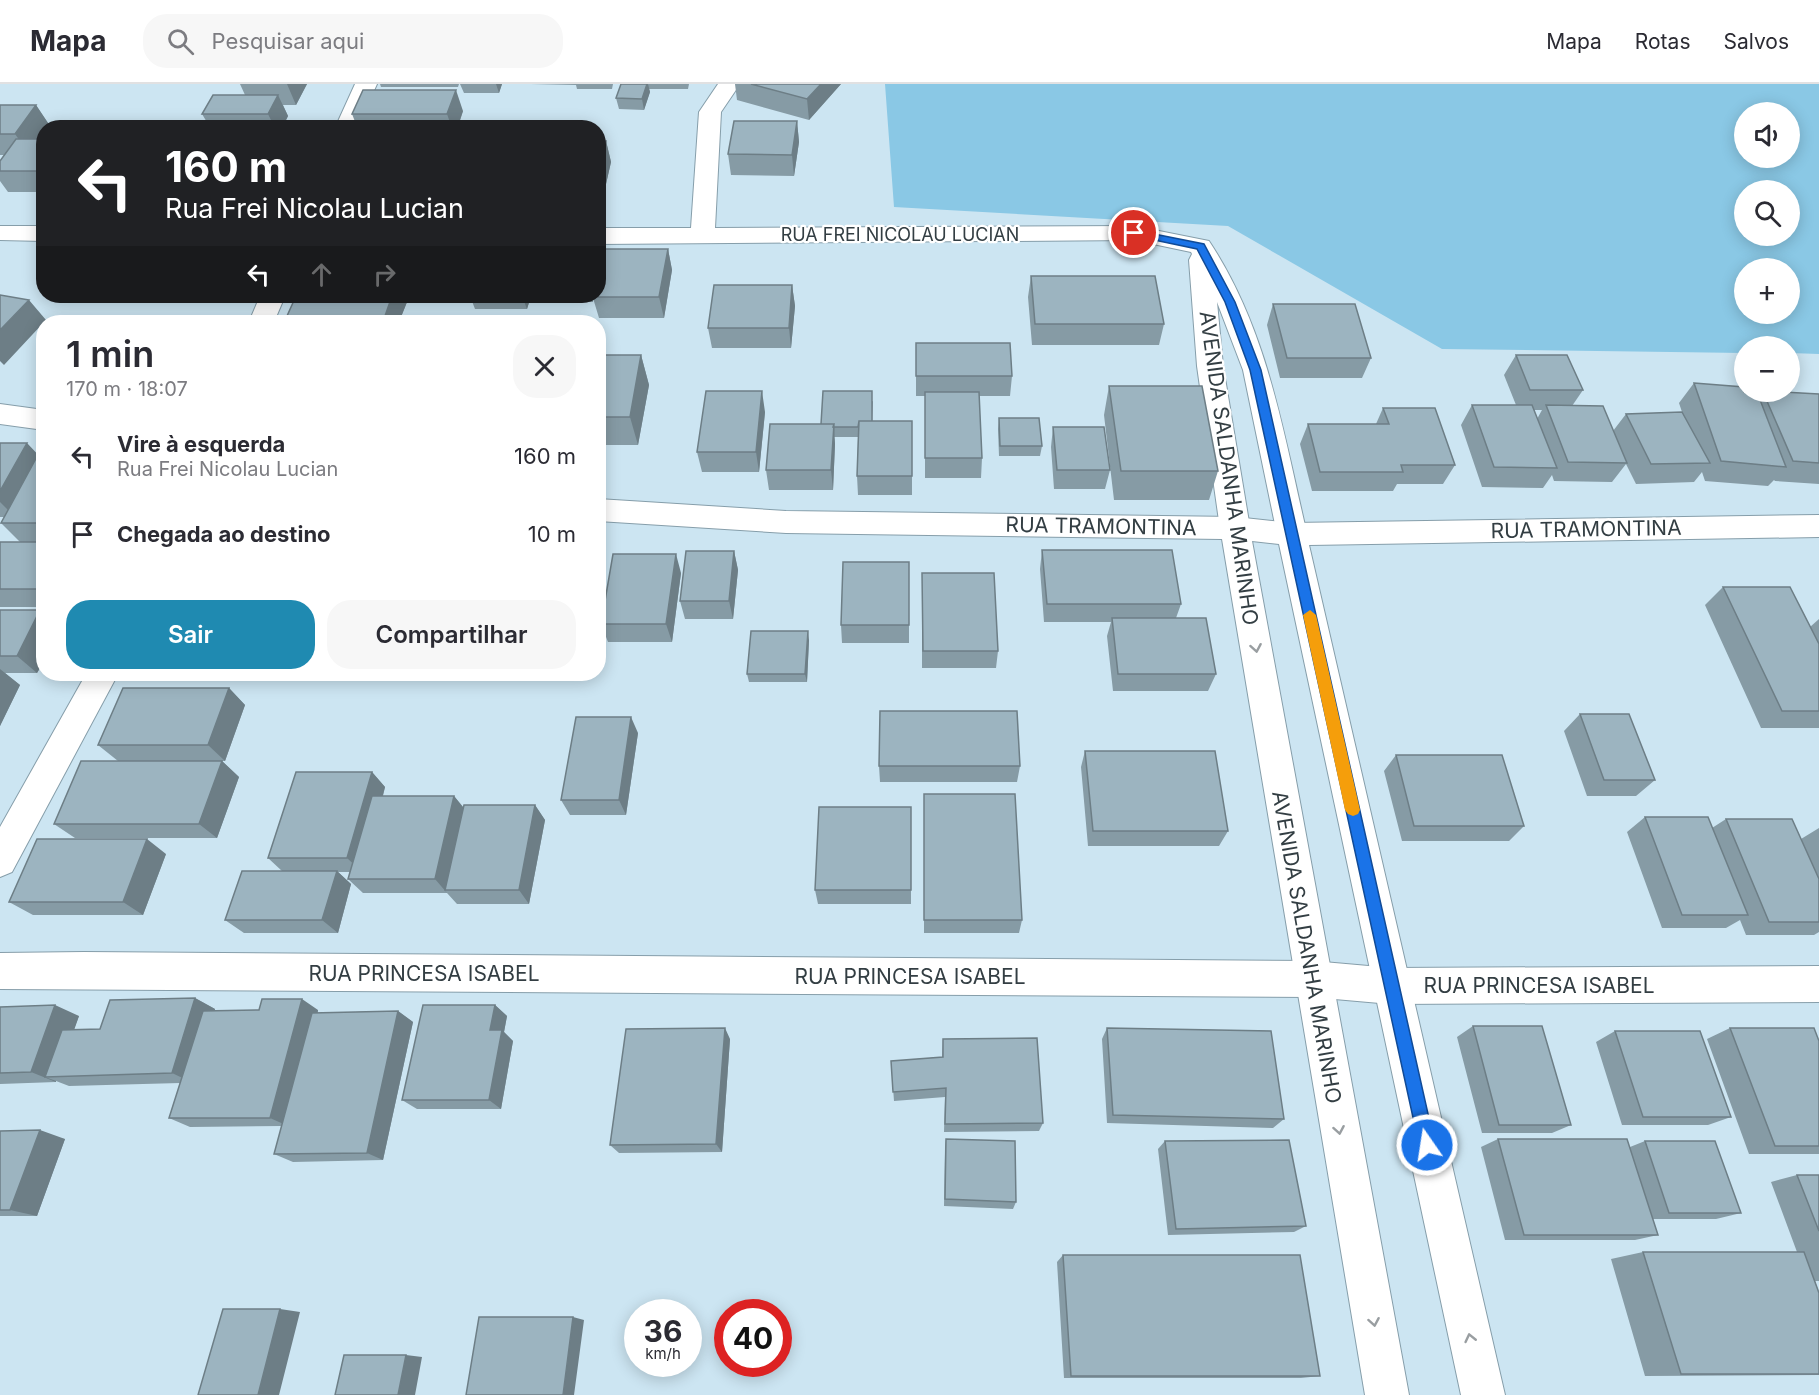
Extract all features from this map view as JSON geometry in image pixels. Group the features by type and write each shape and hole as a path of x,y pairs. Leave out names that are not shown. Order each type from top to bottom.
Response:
{"street":[{"path":"350,120 366,84"},
{"path":"703,235 710,112 729,84"},
{"path":"0,233 36,234"},
{"name":"RUA FREI NICOLAU LUCIAN","path":"606,236 1134,233 1200,246"},
{"name":"AVENIDA SALDANHA MARINHO","path":"1200,246 1210,366 1235,528 1312,979 1387,1395"},
{"name":"AVENIDA SALDANHA MARINHO","path":"1200,246 1230,302 1256,370 1483,1395"},
{"path":"0,414 36,419"},
{"name":"RUA TRAMONTINA","path":"606,511 786,522 1235,528 1292,534 1819,526"},
{"path":"0,861 98,681"},
{"name":"RUA PRINCESA ISABEL","path":"0,971 1312,979 1391,986 1819,984"}],"shaded area":[{"path":"885,84 1819,84 1819,354 1800,353 1800,336 1734,336 1734,353 1442,349 1228,226 894,207"}],"building":[{"path":"621,84 647,84 642,99 616,98"},
{"path":"751,84 821,84 807,99"},
{"path":"363,90 456,90 447,114 352,114"},
{"path":"213,95 278,95 268,114 202,114"},
{"path":"0,105 36,105 15,134 0,134"},
{"path":"734,121 797,121 792,155 728,154"},
{"path":"16,139 36,139 36,171 0,171 0,161"},
{"path":"606,249 668,249 659,297 606,297"},
{"path":"1031,276 1155,276 1164,324 1035,324"},
{"path":"714,285 792,285 789,328 708,328"},
{"path":"0,295 29,300 0,330"},
{"path":"293,303 390,303 385,315 287,315"},
{"path":"1273,304 1355,304 1371,358 1287,358"},
{"path":"916,343 1010,343 1012,376 916,376"},
{"path":"606,355 641,355 630,417 606,417"},
{"path":"1516,355 1567,355 1583,390 1530,390"},
{"path":"1694,383 1734,386 1734,402 1761,402 1786,467 1721,461"},
{"path":"1109,386 1202,386 1218,471 1121,471"},
{"path":"706,391 762,391 756,452 697,452"},
{"path":"823,391 872,391 872,421 859,421 858,427 833,427 834,424 821,424"},
{"path":"925,392 979,392 982,458 925,458"},
{"path":"1800,393 1819,394 1819,463 1793,461 1767,402 1800,402"},
{"path":"1472,405 1532,405 1557,468 1494,467"},
{"path":"1546,405 1603,406 1627,463 1568,462"},
{"path":"1383,408 1435,408 1455,465 1401,465 1403,472 1320,472 1308,424 1389,424"},
{"path":"1682,412 1710,463 1651,464 1626,414"},
{"path":"999,418 1039,418 1042,446 1000,446"},
{"path":"859,421 912,421 912,476 857,476"},
{"path":"770,424 834,424 831,470 766,470"},
{"path":"1053,427 1104,427 1110,470 1057,470"},
{"path":"0,443 27,443 0,491"},
{"path":"36,459 36,523 1,523"},
{"path":"0,542 36,542 36,589 0,589"},
{"path":"1042,550 1172,550 1181,604 1047,604"},
{"path":"686,551 734,551 729,601 680,601"},
{"path":"613,554 676,554 666,624 606,624 606,595"},
{"path":"843,562 909,562 909,625 841,625"},
{"path":"922,573 994,573 998,651 923,651"},
{"path":"1723,587 1790,587 1819,644 1819,711 1782,711"},
{"path":"0,610 36,610 36,618 17,656 0,656"},
{"path":"1112,618 1206,618 1216,674 1118,674"},
{"path":"751,631 808,631 805,674 747,674"},
{"path":"123,688 229,688 208,745 98,745"},
{"path":"880,711 1017,711 1020,766 879,766"},
{"path":"1580,714 1629,714 1655,780 1604,780"},
{"path":"576,717 631,717 619,800 561,800"},
{"path":"1085,751 1215,751 1228,831 1093,831"},
{"path":"1396,755 1502,755 1524,826 1414,826"},
{"path":"81,761 222,761 199,824 54,824"},
{"path":"296,772 372,772 347,858 268,858"},
{"path":"924,794 1015,794 1022,920 924,920"},
{"path":"372,796 454,796 435,879 348,879"},
{"path":"464,805 535,805 519,890 445,890"},
{"path":"819,807 911,807 911,890 815,890"},
{"path":"1645,817 1708,817 1748,915 1682,915"},
{"path":"1726,819 1792,819 1819,879 1819,922 1769,922"},
{"path":"37,839 147,839 123,902 9,902"},
{"path":"242,871 337,871 322,920 225,920"},
{"path":"195,998 172,1073 45,1077 62,1030 100,1029 110,1000"},
{"path":"262,999 302,999 270,1118 169,1118 203,1011 259,1010"},
{"path":"55,1005 31,1072 0,1073 0,1007"},
{"path":"423,1005 495,1005 490,1030 502,1030 489,1100 402,1100"},
{"path":"398,1011 367,1153 274,1154 312,1013"},
{"path":"1473,1026 1542,1026 1571,1125 1499,1125"},
{"path":"725,1028 716,1144 610,1145 626,1029"},
{"path":"1107,1028 1271,1031 1284,1119 1113,1115"},
{"path":"1730,1028 1814,1028 1819,1041 1819,1146 1775,1146"},
{"path":"1615,1031 1700,1031 1731,1117 1643,1117"},
{"path":"1037,1038 1043,1123 945,1124 946,1088 893,1092 891,1061 943,1057 943,1039"},
{"path":"40,1130 10,1210 0,1210 0,1131"},
{"path":"946,1139 1015,1141 1016,1202 945,1199"},
{"path":"1498,1139 1627,1139 1658,1235 1524,1235"},
{"path":"1289,1140 1306,1226 1176,1229 1165,1141"},
{"path":"1645,1141 1715,1141 1741,1213 1669,1213"},
{"path":"1797,1175 1819,1175 1819,1231"},
{"path":"1643,1252 1804,1252 1819,1293 1819,1374 1681,1374"},
{"path":"1063,1255 1300,1255 1320,1376 1071,1376"},
{"path":"223,1309 280,1309 258,1395 198,1395"},
{"path":"479,1317 573,1317 563,1395 466,1395"},
{"path":"344,1355 406,1355 398,1395 335,1395"}],"slow traffic":[{"path":"1310,615 1353,810"}],"route":[{"path":"1134,233 1200,246 1230,302 1256,370 1427,1145"}]}
